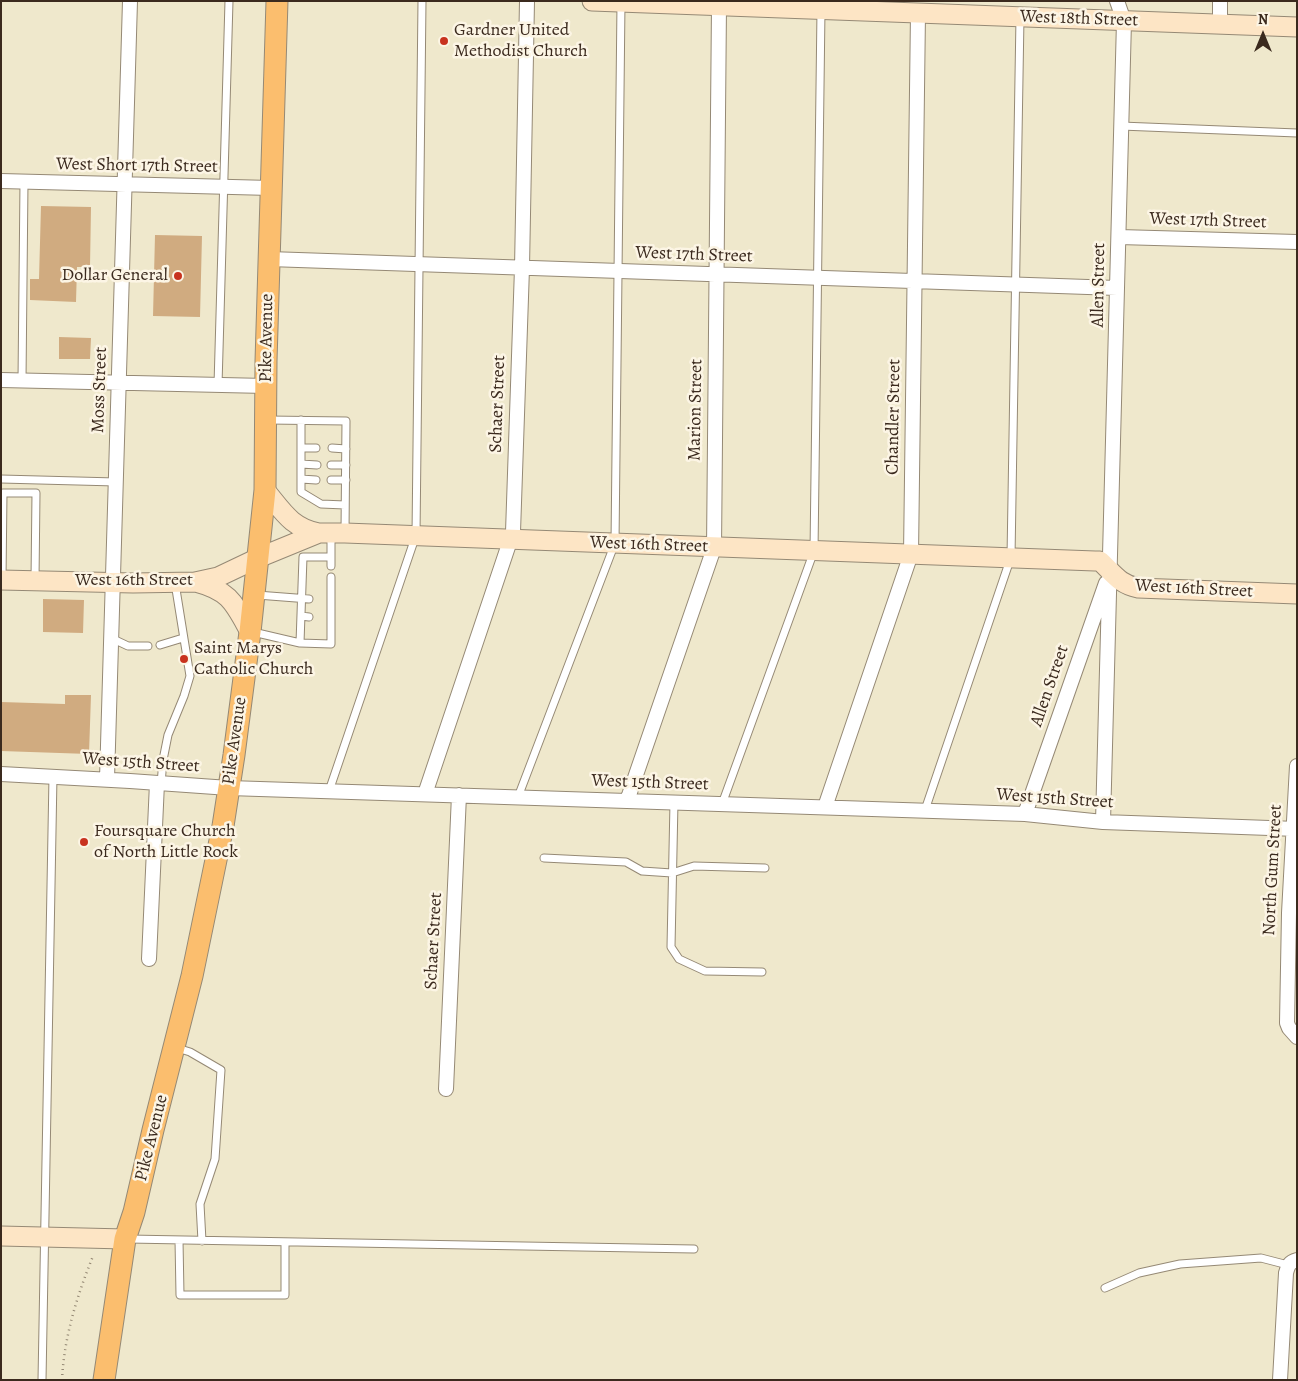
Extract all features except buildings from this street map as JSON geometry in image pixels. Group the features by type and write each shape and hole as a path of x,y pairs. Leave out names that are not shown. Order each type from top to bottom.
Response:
{"main road":[{"name":"Pike Avenue","path":"104,1380 125,1239 134,1212 194,966 222,826 250,632 265,490 265,420 277,1"}],"street":[{"name":"Moss Street","path":"107,779 130,1"},
{"name":"Schaer Street","path":"425,794 511,539 513,526 522,268 527,1"},
{"name":"West 18th Street","path":"592,1 1297,27"},
{"name":"Allen Street","path":"1103,822 1124,21 1117,1"},
{"path":"1220,1 1220,24"},
{"name":"Marion Street","path":"627,801 714,548 719,6"},
{"name":"Chandler Street","path":"825,807 911,554 918,13"},
{"name":"West Short 17th Street","path":"1,181 271,188"},
{"name":"West 17th Street","path":"1119,237 1297,242"},
{"name":"West 17th Street","path":"269,259 1118,288"},
{"path":"1,380 266,386"},
{"path":"265,490 288,518 298,526 332,533"},
{"name":"West 16th Street","path":"1,580 195,582 218,577 258,558 332,533 1095,560 1100,561 1126,586 1297,594"},
{"name":"Allen Street","path":"1025,814 1110,571"},
{"path":"195,582 222,592 233,603 250,632"},
{"name":"North Gum Street","path":"1297,766 1289,913 1287,1023 1293,1034 1297,1037"},
{"name":"West 15th Street","path":"1,774 107,779 228,788 925,810 1025,814 1103,822 1295,829"},
{"path":"149,959 159,784"},
{"name":"Schaer Street","path":"446,1089 459,795"},
{"path":"1,1236 125,1239"},
{"path":"1280,1380 1285,1281 1293,1263"}],"lane":[{"path":"218,385 229,1"},
{"path":"330,791 416,535 422,1"},
{"path":"518,797 615,543 621,2"},
{"path":"722,804 814,551 821,10"},
{"path":"925,810 1011,557 1020,17"},
{"path":"1122,126 1297,133"},
{"path":"22,380 24,182"},
{"path":"265,420 346,421 345,505 332,533 331,566"},
{"path":"301,420 301,492 321,504 345,505"},
{"path":"301,448 316,448"},
{"path":"332,448 346,449"},
{"path":"301,464 317,465"},
{"path":"331,465 346,465"},
{"path":"1,479 116,482"},
{"path":"301,479 316,480"},
{"path":"330,480 346,480"},
{"path":"1,580 3,493 36,493 35,581"},
{"path":"300,643 305,616 306,582 303,556 331,557"},
{"path":"250,632 300,643 331,644 331,580 322,582"},
{"path":"159,784 168,735 190,676 175,582"},
{"path":"254,595 305,598"},
{"path":"322,599 331,600"},
{"path":"322,618 331,618"},
{"path":"111,638 128,646 148,646"},
{"path":"160,644 183,638"},
{"path":"42,1380 53,776"},
{"path":"674,802 671,947 679,959 705,971 762,972"},
{"path":"544,858 626,862 642,871 672,872 694,866 765,868"},
{"path":"174,1047 190,1052 221,1070 215,1159 200,1204 202,1241"},
{"path":"125,1239 694,1249"},
{"path":"179,1240 180,1295 285,1295 285,1242"},
{"path":"1105,1288 1139,1273 1180,1264 1261,1258 1293,1263"}],"path":[{"path":"62,1380 70,1322 93,1256"}],"place":[{"name":"Gardner United Methodist Church","path":"444,41"},
{"name":"Dollar General","path":"178,276"},
{"name":"Saint Marys Catholic Church","path":"184,659"},
{"name":"Foursquare Church of North Little Rock","path":"84,842"}]}
